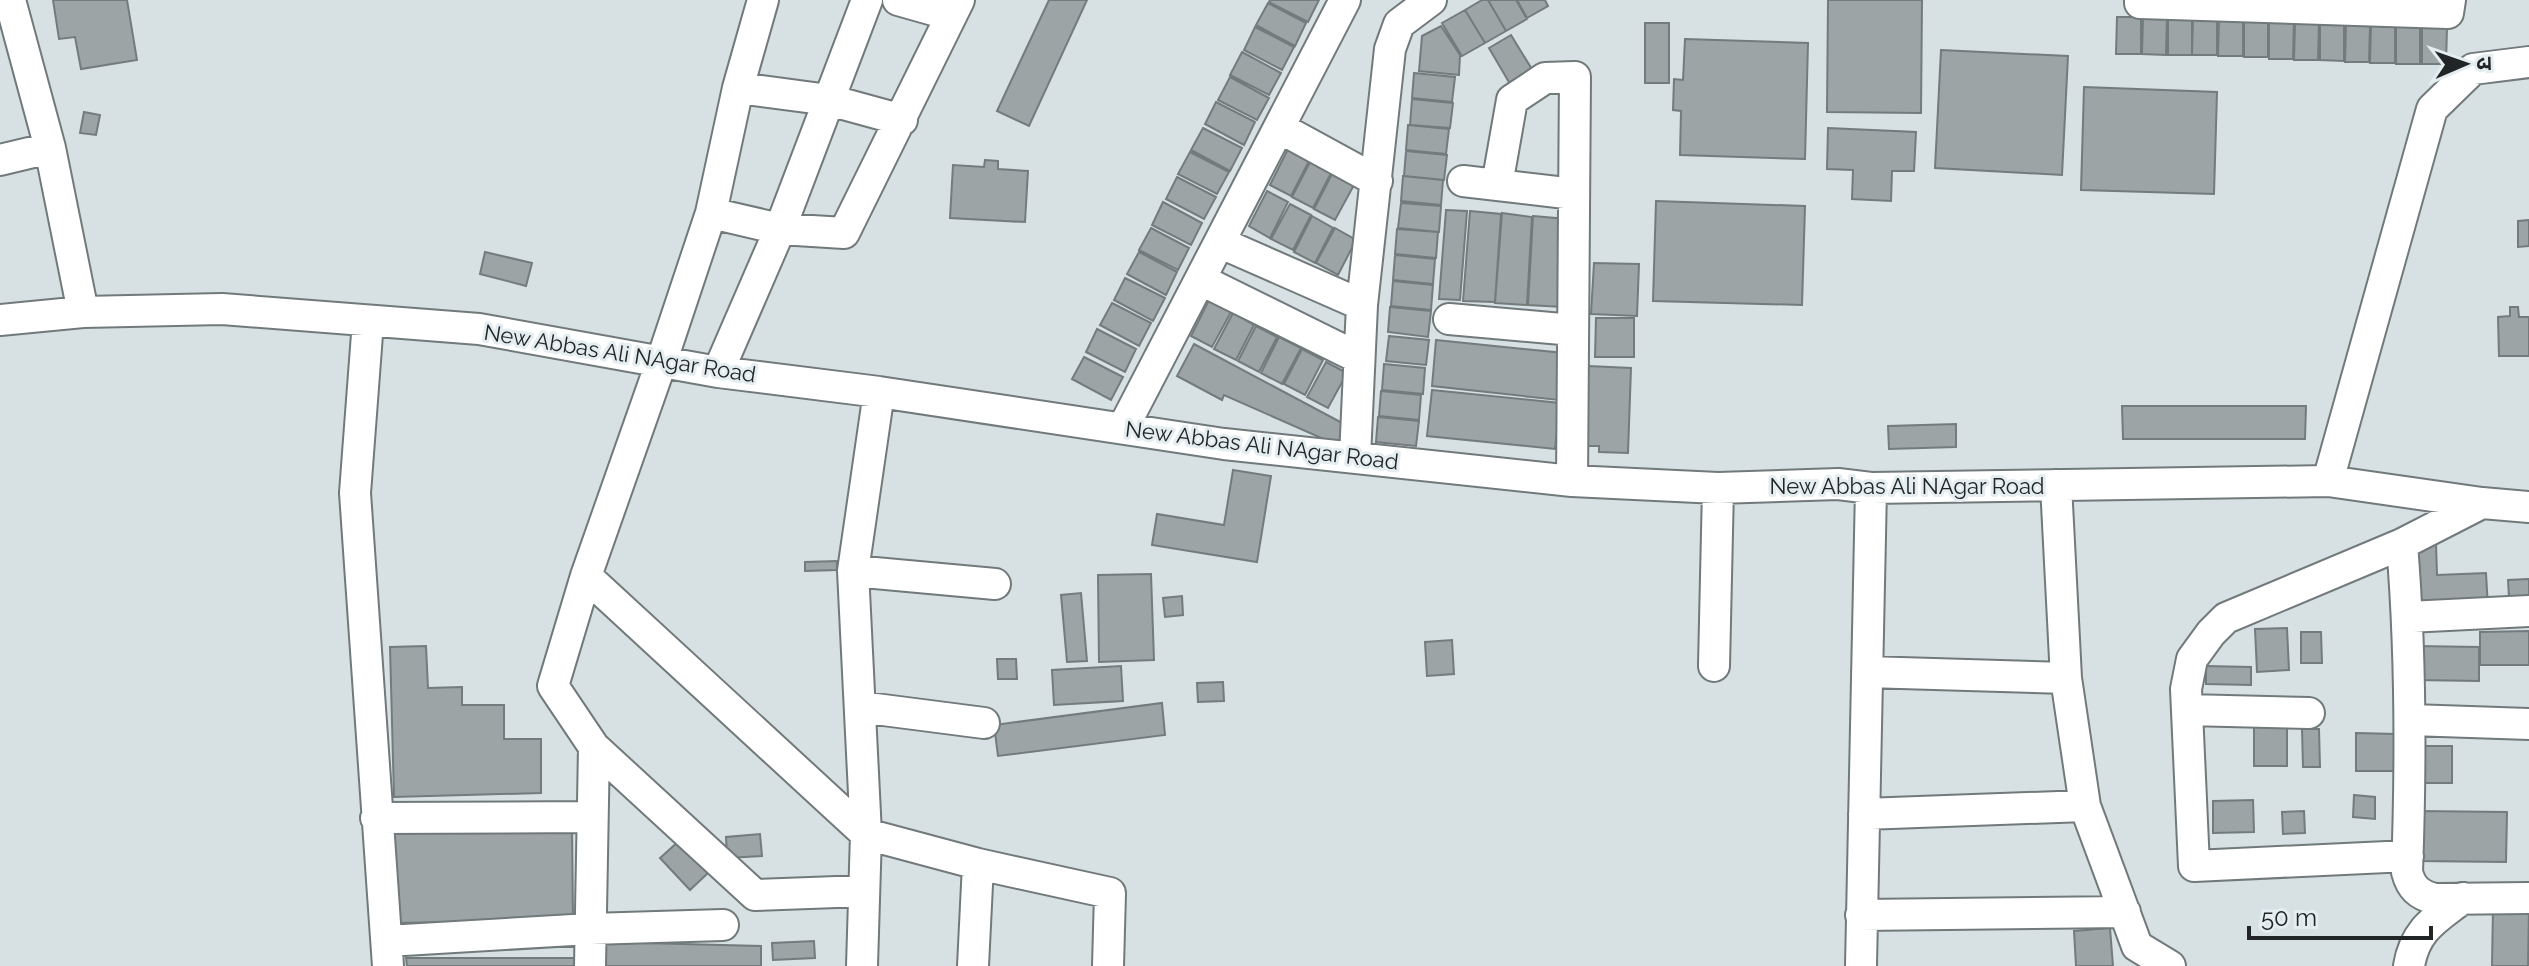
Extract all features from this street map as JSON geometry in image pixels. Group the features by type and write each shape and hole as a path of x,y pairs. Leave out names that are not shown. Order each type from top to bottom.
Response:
{"street":[{"path":"10,0 10,45 50,148 83,312"},
{"path":"763,0 738,88 711,213 586,576 553,686 594,747 755,895 864,891"},
{"path":"718,372 780,229 867,0"},
{"path":"711,213 780,229 844,233 955,8 898,0"},
{"path":"1123,428 1345,0"},
{"path":"1355,457 1362,305 1390,49 1399,24 1431,0"},
{"path":"2140,0 2140,3 2266,4 2448,13 2450,0"},
{"path":"2328,481 2432,109 2473,69 2529,62"},
{"path":"1497,185 1512,100 1545,78 1575,77 1572,481"},
{"path":"738,88 829,100 902,120"},
{"path":"1280,128 1377,181"},
{"path":"0,160 50,148"},
{"path":"1463,181 1574,194"},
{"path":"1221,243 1362,305"},
{"path":"1201,280 1359,358"},
{"name":"New Abbas Ali NAgar Road","path":"0,320 83,312 222,309 479,329 718,372 879,392 1224,444 1572,481 1718,488 1838,484 1871,488 2328,481 2529,507"},
{"path":"1449,319 1573,330"},
{"path":"368,321 355,493 387,954 590,929 723,925"},
{"path":"862,966 866,834 853,571 879,392"},
{"path":"2056,485 2066,678 2085,806 2125,912 2133,956 2170,966"},
{"path":"1714,666 1718,488"},
{"path":"1861,966 1871,488"},
{"path":"2408,856 2194,866 2186,689 2192,659 2226,618 2402,544 2482,503"},
{"path":"2402,544 2411,720 2409,883 2423,896 2435,899 2529,898"},
{"path":"853,571 995,584"},
{"path":"586,576 866,834 978,864 1110,893 1108,966"},
{"path":"2408,617 2529,611"},
{"path":"1867,672 2066,678"},
{"path":"860,707 984,723"},
{"path":"2187,710 2309,713"},
{"path":"2411,720 2529,724"},
{"path":"590,966 594,747"},
{"path":"1864,814 2085,806"},
{"path":"376,818 592,817"},
{"path":"973,966 978,864"},
{"path":"2409,966 2414,946 2426,927 2463,898"},
{"path":"1861,915 2125,912"}],"building":[{"path":"53,0 127,0 137,60 81,69 75,37 59,39"},
{"path":"1049,0 1087,0 1029,126 997,111"},
{"path":"1270,0 1319,0 1308,22"},
{"path":"1488,0 1506,31 1485,43 1465,10"},
{"path":"1488,0 1516,0 1527,19 1506,31"},
{"path":"1517,0 1545,0 1548,6 1527,18"},
{"path":"1828,0 1922,0 1921,113 1827,112"},
{"path":"1268,3 1306,23 1295,46 1256,25"},
{"path":"1465,10 1485,43 1462,56 1442,23"},
{"path":"2117,17 2141,17 2141,54 2116,54"},
{"path":"2143,17 2167,17 2166,55 2142,54"},
{"path":"2168,17 2192,18 2192,55 2168,55"},
{"path":"2193,18 2217,18 2217,55 2192,55"},
{"path":"2219,19 2243,19 2243,56 2218,56"},
{"path":"2244,20 2268,20 2268,57 2244,57"},
{"path":"2269,21 2294,21 2293,59 2269,59"},
{"path":"1645,23 1669,23 1669,83 1645,83"},
{"path":"2295,23 2319,23 2318,60 2294,60"},
{"path":"2320,23 2344,23 2344,61 2320,60"},
{"path":"2346,24 2370,25 2369,62 2345,62"},
{"path":"2371,25 2395,26 2395,63 2370,63"},
{"path":"1441,26 1460,55 1459,75 1419,71 1422,36"},
{"path":"2396,26 2420,26 2420,64 2396,64"},
{"path":"2422,26 2447,27 2446,64 2422,64"},
{"path":"1255,27 1294,47 1282,70 1244,50"},
{"path":"1511,35 1533,71 1510,84 1489,48"},
{"path":"1685,39 1808,43 1805,159 1680,155 1681,111 1673,110 1674,79 1683,80"},
{"path":"1941,50 2068,56 2062,175 1935,168"},
{"path":"1242,52 1281,73 1269,95 1230,75"},
{"path":"1414,73 1455,77 1452,102 1412,98"},
{"path":"1230,77 1269,98 1257,120 1218,100"},
{"path":"2084,87 2217,92 2214,194 2081,190"},
{"path":"1412,99 1453,103 1450,128 1410,125"},
{"path":"1216,102 1255,122 1244,145 1205,124"},
{"path":"84,112 100,115 96,135 80,133"},
{"path":"1408,125 1449,129 1446,154 1406,150"},
{"path":"1203,128 1242,148 1230,171 1191,150"},
{"path":"1828,128 1916,132 1914,171 1892,171 1891,201 1852,199 1853,170 1827,169"},
{"path":"1288,149 1309,161 1291,196 1270,185"},
{"path":"1406,151 1447,155 1444,180 1404,176"},
{"path":"1190,152 1229,172 1217,194 1178,174"},
{"path":"985,160 998,161 998,169 1028,171 1025,222 950,218 953,165 984,167"},
{"path":"1310,162 1331,173 1313,208 1292,197"},
{"path":"1332,174 1354,185 1335,220 1314,209"},
{"path":"1403,176 1443,180 1441,205 1401,201"},
{"path":"1177,177 1216,197 1204,219 1166,199"},
{"path":"1267,191 1288,202 1270,238 1249,226"},
{"path":"1656,201 1805,206 1802,305 1653,301"},
{"path":"1163,202 1202,223 1191,245 1152,225"},
{"path":"1401,203 1441,206 1439,232 1398,228"},
{"path":"1290,204 1311,215 1293,250 1271,239"},
{"path":"1446,210 1467,211 1460,300 1439,299"},
{"path":"1470,211 1501,214 1495,302 1463,301"},
{"path":"1502,213 1532,217 1527,305 1495,303"},
{"path":"1312,216 1333,228 1315,263 1294,252"},
{"path":"1533,216 1567,219 1563,307 1528,305"},
{"path":"2529,220 2529,246 2518,247 2518,221"},
{"path":"1151,228 1189,248 1178,270 1139,250"},
{"path":"1335,228 1356,240 1338,275 1316,263"},
{"path":"1397,229 1438,232 1436,258 1395,254"},
{"path":"485,252 532,263 526,286 480,274"},
{"path":"1139,252 1177,272 1166,295 1127,274"},
{"path":"1395,255 1435,259 1433,284 1393,280"},
{"path":"1594,263 1639,264 1637,316 1591,314"},
{"path":"1125,278 1165,298 1153,321 1114,300"},
{"path":"1393,281 1433,285 1431,310 1391,306"},
{"path":"1209,300 1231,312 1212,347 1191,336"},
{"path":"1112,303 1151,323 1139,346 1100,325"},
{"path":"1390,307 1431,311 1428,337 1388,332"},
{"path":"2510,307 2518,307 2519,317 2529,317 2529,356 2499,356 2498,317 2510,316"},
{"path":"1233,313 1254,325 1236,360 1214,349"},
{"path":"1596,318 1634,318 1634,357 1595,357"},
{"path":"1256,326 1277,337 1259,372 1238,361"},
{"path":"1097,329 1136,349 1125,372 1086,352"},
{"path":"1389,336 1429,340 1426,365 1386,361"},
{"path":"1279,337 1301,348 1282,384 1261,373"},
{"path":"1436,340 1564,353 1559,400 1432,386"},
{"path":"1194,344 1346,425 1337,445 1224,395 1222,400 1177,376"},
{"path":"1302,349 1323,360 1305,395 1284,384"},
{"path":"1084,357 1123,377 1111,400 1072,379"},
{"path":"1326,362 1347,373 1328,408 1307,397"},
{"path":"1384,364 1425,368 1423,394 1382,390"},
{"path":"1588,366 1631,368 1628,453 1599,452 1599,446 1586,446"},
{"path":"1432,390 1560,403 1555,449 1427,436"},
{"path":"1381,391 1421,395 1419,420 1379,416"},
{"path":"2122,406 2306,406 2305,439 2123,439"},
{"path":"1378,417 1419,421 1416,446 1376,442"},
{"path":"1956,424 1956,447 1889,449 1888,426"},
{"path":"1233,470 1271,476 1257,562 1152,545 1157,514 1224,525"},
{"path":"2436,543 2437,575 2486,573 2488,608 2417,610 2415,544"},
{"path":"837,561 837,570 805,571 805,562"},
{"path":"1151,574 1154,660 1099,662 1098,575"},
{"path":"2529,579 2529,597 2509,598 2508,580"},
{"path":"1081,593 1087,661 1067,662 1061,595"},
{"path":"1182,596 1183,615 1165,617 1163,598"},
{"path":"2287,628 2289,670 2257,672 2255,629"},
{"path":"2529,631 2529,665 2480,665 2480,632"},
{"path":"2301,632 2321,632 2322,663 2301,663"},
{"path":"1452,640 1454,674 1427,676 1425,642"},
{"path":"426,646 428,688 462,687 462,705 504,705 504,739 541,739 541,793 394,797 390,647"},
{"path":"2415,646 2479,647 2479,681 2415,680"},
{"path":"997,659 1016,659 1017,679 998,679"},
{"path":"1121,666 1123,701 1054,705 1052,670"},
{"path":"2206,666 2251,667 2251,685 2206,684"},
{"path":"1223,682 1224,701 1198,702 1197,683"},
{"path":"1162,703 1165,735 998,756 994,725"},
{"path":"2254,725 2287,725 2287,766 2254,766"},
{"path":"2302,729 2319,729 2320,767 2303,767"},
{"path":"2356,733 2396,734 2396,771 2356,771"},
{"path":"2417,746 2452,746 2452,783 2417,783"},
{"path":"2354,795 2375,797 2375,819 2353,817"},
{"path":"2253,800 2254,832 2213,833 2213,801"},
{"path":"2304,811 2305,833 2283,834 2282,812"},
{"path":"2417,811 2507,812 2506,862 2417,861"},
{"path":"572,823 573,920 396,923 394,826"},
{"path":"760,834 762,856 727,858 726,837"},
{"path":"679,841 708,873 690,890 660,858"},
{"path":"2493,907 2529,908 2528,966 2492,966"},
{"path":"2110,928 2113,966 2076,966 2074,931"},
{"path":"814,941 815,958 773,960 772,943"},
{"path":"602,942 761,946 761,966 601,966"},
{"path":"406,958 576,958 576,966 407,966"}]}
